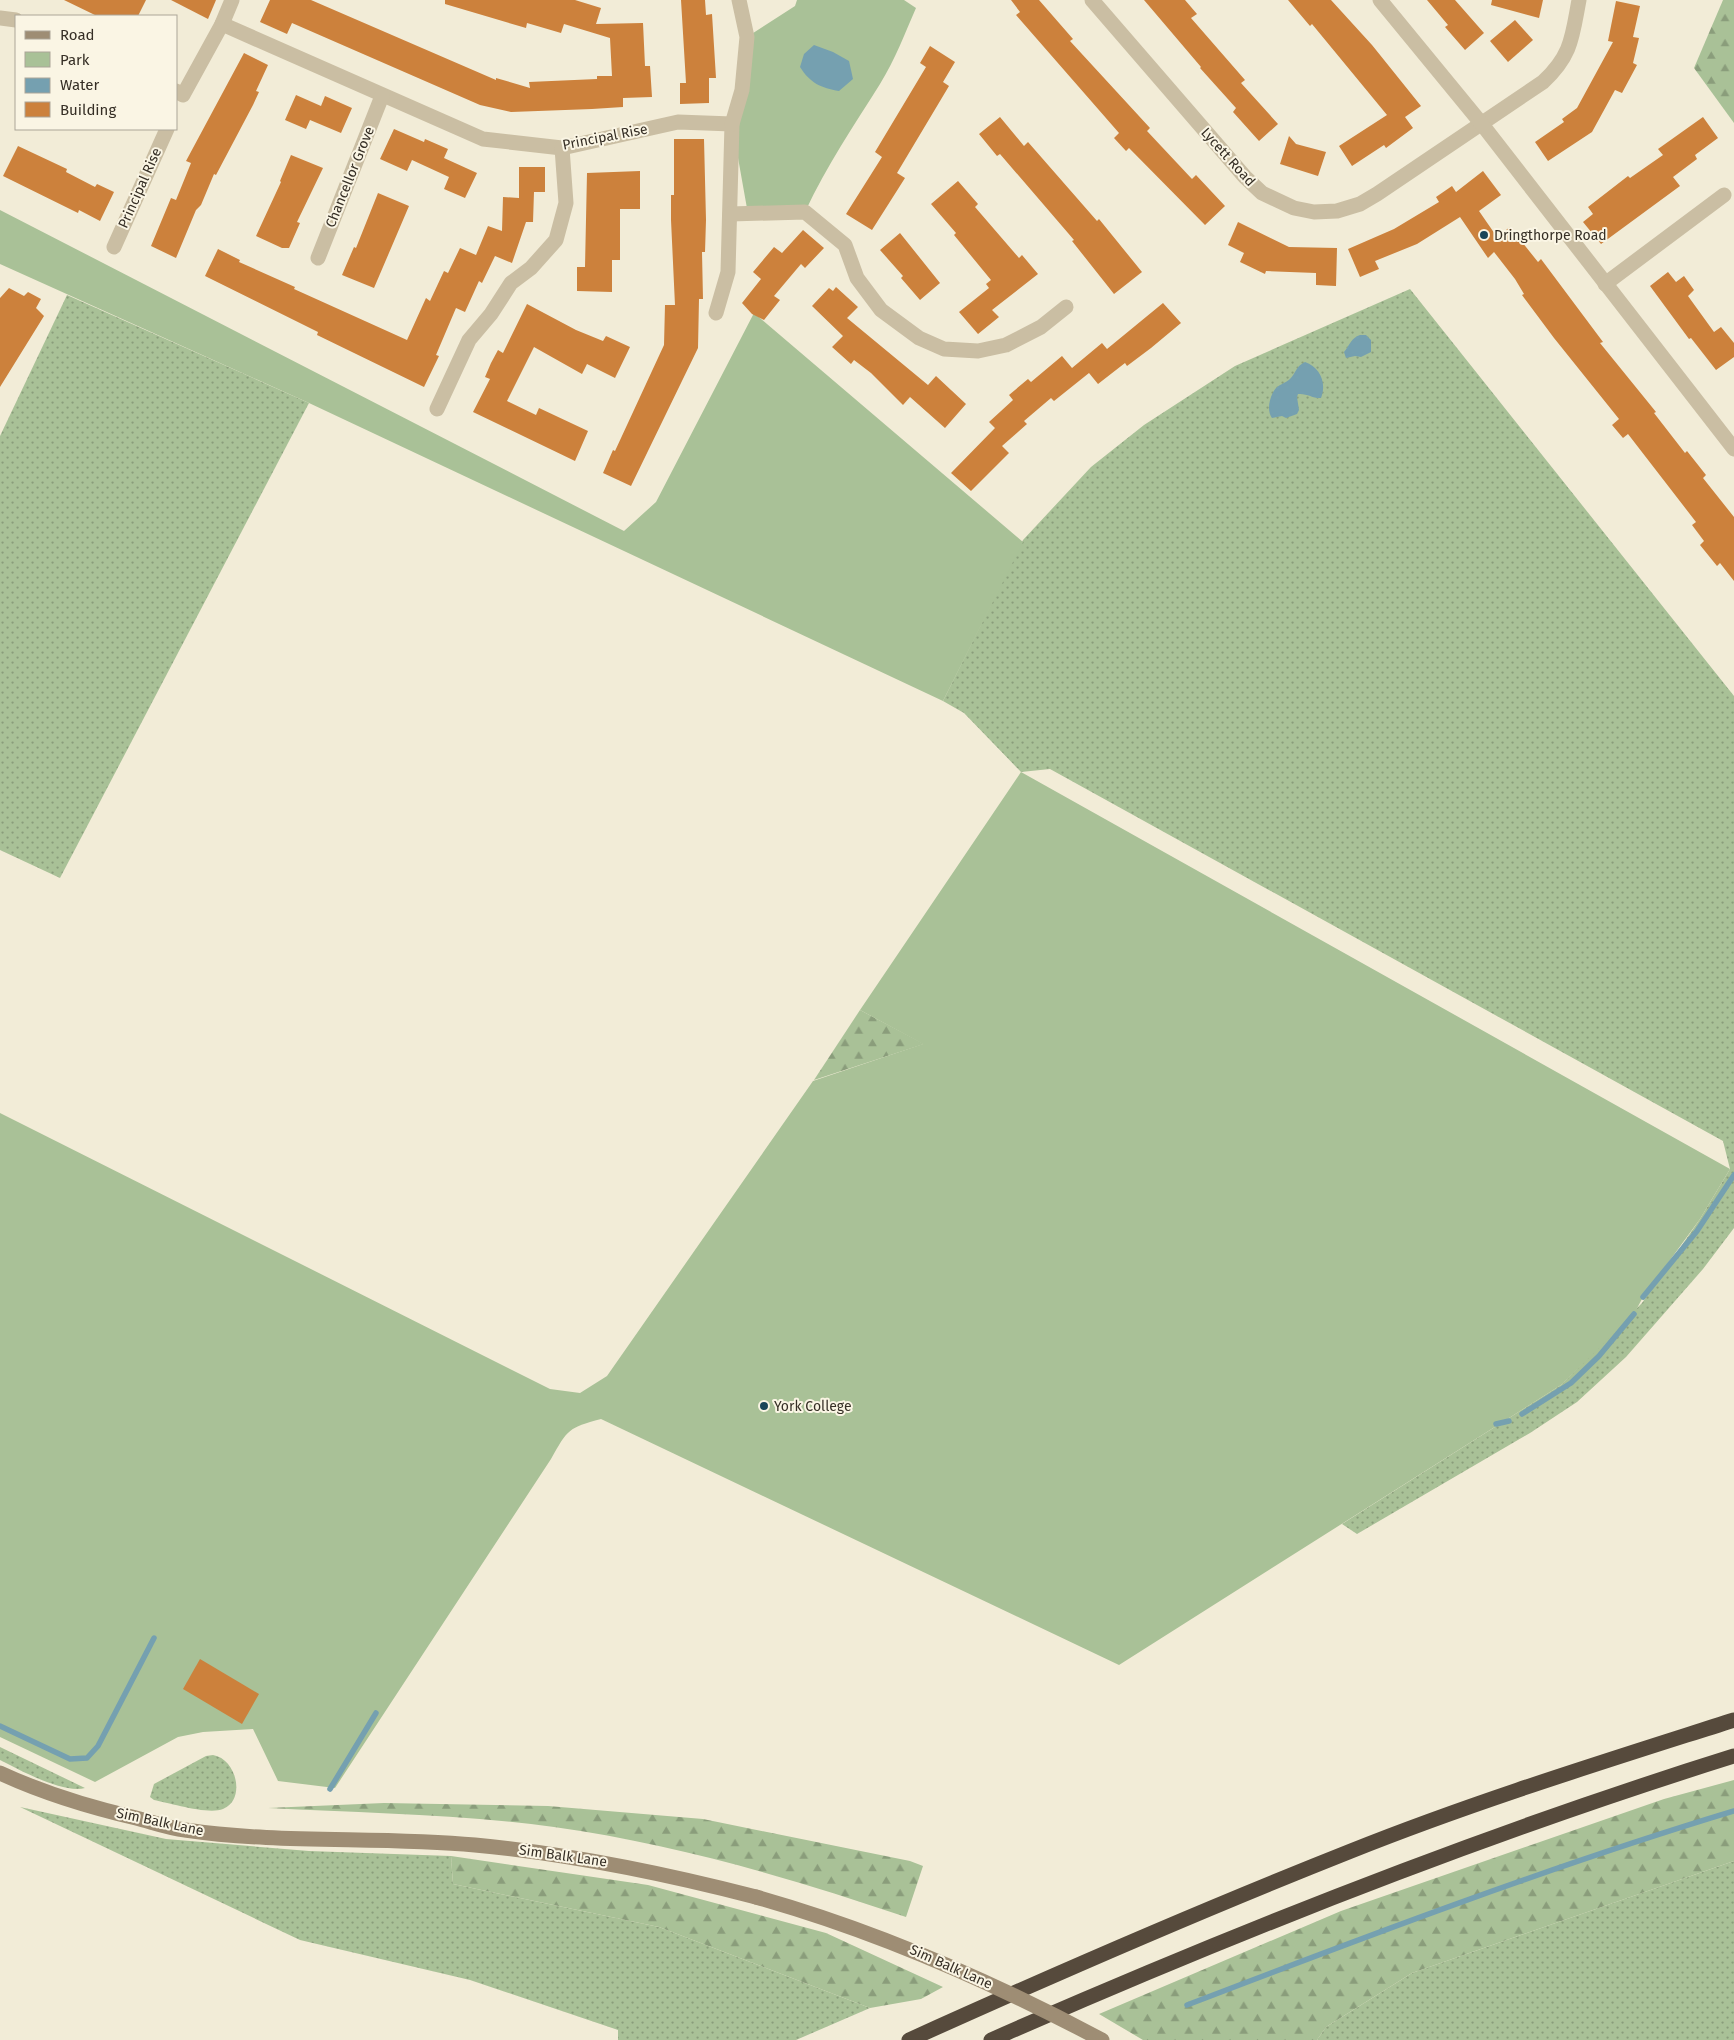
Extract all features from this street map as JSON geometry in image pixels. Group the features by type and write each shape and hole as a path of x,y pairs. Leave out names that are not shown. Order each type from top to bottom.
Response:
{"highway":[{"path":"909,2040 1082,1962 1352,1850 1594,1765 1734,1720"},
{"path":"991,2040 1095,1994 1359,1886 1608,1795 1734,1756"}],"street":[{"path":"178,98 222,24 232,0"},
{"path":"716,313 728,272 732,124 742,90 748,37 739,0"},
{"name":"Lycett Road","path":"1092,0 1245,177 1262,194 1294,208 1314,212 1337,211 1360,204 1378,194 1481,122 1543,82 1560,67 1570,47 1580,0"},
{"path":"1380,0 1481,122 1734,449"},
{"path":"0,18 15,20"},
{"name":"Principal Rise","path":"222,24 483,139 562,148 678,122 732,124"},
{"name":"Chancellor Grove","path":"318,258 382,96"},
{"name":"Principal Rise","path":"114,247 167,130"},
{"path":"437,409 469,340 491,314 511,283 531,268 556,240 566,203 562,148"},
{"path":"1606,284 1724,195"},
{"path":"730,214 806,212 845,245 857,278 881,310 919,338 944,349 978,351 1006,345 1041,327 1066,307"},
{"name":"Sim Balk Lane","path":"0,1773 29,1787 108,1811 183,1830 271,1836 396,1839 569,1855 653,1871 818,1914 900,1944 1034,2004 1102,2040"}],"green space":[{"path":"797,0 904,0 916,8 885,75 831,162 805,212 748,214 732,124 747,37 795,6"},
{"path":"1723,0 1734,0 1734,123 1694,68"},
{"path":"0,210 624,531 656,502 754,313 1023,542 943,701 309,403 0,264"},
{"path":"1410,289 1734,696 1734,1228 1703,1269 1626,1357 1577,1402 1530,1433 1357,1534 1342,1524 1561,1385 1642,1303 1700,1219 1730,1169 1723,1141 1050,769 1021,772 964,713 943,701 1023,540 1091,467 1144,425 1235,366"},
{"path":"67,295 309,403 60,878 0,850 0,436"},
{"name":"York College","path":"1021,772 1730,1169 1700,1219 1643,1297 1634,1314 1561,1385 1119,1665 601,1419 575,1428 561,1441 335,1788 278,1781 253,1729 203,1732 178,1737 95,1782 0,1737 0,1113 550,1389 580,1393 607,1376 813,1081 923,1044 860,1010"},
{"path":"860,1010 924,1044 814,1080"},
{"path":"0,1747 85,1788 65,1788 42,1780 0,1760"},
{"path":"213,1755 221,1758 228,1764 236,1780 235,1797 223,1809 208,1811 189,1808 154,1800 150,1797 154,1784 206,1756"},
{"path":"1734,1780 1734,1861 1412,1973 1326,2027 1317,2040 1143,2040 1099,2014 1341,1911 1664,1799"},
{"path":"384,1803 548,1806 703,1819 910,1861 923,1866 906,1917 732,1864 599,1834 483,1819 268,1808"},
{"path":"20,1807 166,1839 309,1851 451,1856 453,1884 659,1927 870,2008 796,2040 618,2040 618,2030 470,1980 300,1940"},
{"path":"451,1856 648,1885 826,1933 943,1987 921,1999 870,2008 659,1927 453,1884"},
{"path":"1734,1861 1734,2040 1317,2040 1326,2027 1412,1973"}],"water":[{"path":"814,45 833,52 849,61 853,79 839,91 816,84 800,67 804,54"},
{"path":"1360,335 1366,335 1371,340 1371,352 1361,357 1346,358 1344,352 1353,340"},
{"path":"1305,362 1315,368 1321,376 1323,392 1321,398 1298,394 1299,410 1297,414 1286,418 1282,416 1272,418 1269,407 1274,391 1287,382"}],"building":[{"path":"64,0 146,0 138,15 95,15"},
{"path":"171,0 216,0 208,19"},
{"path":"270,0 311,0 496,80 496,78 530,88 529,82 597,79 597,76 612,76 610,38 564,24 561,33 527,23 526,28 445,4 445,0 575,0 601,8 596,24 643,23 645,66 650,66 652,97 623,98 623,107 592,109 511,112 480,105 292,23 287,34 260,22"},
{"path":"681,0 705,0 706,15 712,14 716,78 709,78 709,103 680,104 680,83 686,83"},
{"path":"1011,0 1039,0 1073,39 1070,41 1150,128 1147,131 1192,179 1196,175 1225,206 1205,225 1129,148 1126,151 1114,138 1119,133 1016,15 1020,12"},
{"path":"1144,0 1185,0 1197,14 1191,18 1245,80 1241,83 1278,124 1259,141 1233,112 1236,108"},
{"path":"1288,0 1331,0 1372,45 1421,106 1405,117 1413,128 1386,148 1384,145 1352,166 1339,146 1387,115 1312,24 1310,26"},
{"path":"1427,0 1455,0 1484,33 1465,50 1445,27 1448,25"},
{"path":"1492,0 1543,0 1539,18 1491,5"},
{"path":"1616,1 1640,6 1633,37 1639,38 1633,63 1637,65 1622,93 1615,90 1592,132 1548,161 1535,142 1564,122 1562,119 1577,108 1613,42 1608,41"},
{"path":"1515,20 1533,40 1508,62 1490,41"},
{"path":"930,46 955,62 943,82 949,86 897,173 905,178 872,230 846,214 882,157 875,152 926,67 920,63"},
{"path":"244,53 268,65 256,91 259,92 253,105 216,175 214,174 201,205 196,210 176,258 151,246 171,198 176,200 191,163 186,161"},
{"path":"296,95 321,106 325,96 352,108 341,133 310,120 306,129 285,120"},
{"path":"1000,117 1024,146 1028,142 1097,221 1099,219 1142,272 1114,294 1072,241 1074,240 1000,154 997,156 979,134"},
{"path":"1703,117 1718,138 1695,155 1697,159 1673,177 1680,186 1601,244 1583,222 1593,214 1588,207 1628,176 1630,178 1663,155 1658,149"},
{"path":"394,129 424,142 425,139 448,149 444,158 477,173 465,198 444,189 449,177 412,160 407,171 380,159"},
{"path":"1289,136 1296,144 1326,152 1318,176 1280,164"},
{"path":"674,139 704,139 706,220 705,252 702,252 703,299 699,299 698,348 631,486 603,473 664,345 665,305 675,305 671,220 671,195 674,195"},
{"path":"18,146 67,169 66,172 95,187 97,184 114,192 100,221 79,210 78,213 3,176"},
{"path":"291,155 323,168 297,222 300,223 289,248 282,248 256,236 281,182"},
{"path":"519,167 545,167 545,192 534,192 533,222 526,222 512,263 495,256 482,283 479,281 465,312 456,308 436,355 439,356 424,387 317,335 318,332 205,276 218,249 240,260 239,262 295,287 294,289 407,340 426,298 430,301 444,271 448,273 460,248 476,255 488,226 502,231 503,197 519,198"},
{"path":"640,171 640,209 620,209 620,260 612,260 612,292 577,291 577,267 585,267 587,173"},
{"path":"1483,171 1501,195 1479,211 1497,237 1510,227 1538,262 1541,259 1603,342 1600,343 1656,412 1654,413 1685,453 1687,451 1706,475 1703,478 1734,517 1734,581 1720,563 1717,566 1700,545 1704,541 1692,525 1696,522 1628,434 1623,438 1612,425 1619,419 1522,295 1524,294 1515,279 1494,252 1488,258 1460,217 1417,244 1375,261 1379,269 1360,277 1348,249 1394,229 1439,202 1436,197 1452,186 1456,192"},
{"path":"958,181 978,204 975,207 1019,258 1022,255 1038,274 992,310 999,317 978,334 959,312 989,288 986,284 991,280 954,235 956,233 931,204"},
{"path":"378,193 409,206 374,288 342,275 354,247 356,248"},
{"path":"1238,222 1289,247 1337,248 1336,286 1316,285 1316,273 1266,271 1265,274 1240,262 1244,253 1228,245"},
{"path":"803,230 824,248 805,268 801,264 774,296 780,300 764,320 752,314 742,303 761,279 753,272 774,247 782,253"},
{"path":"900,233 940,283 920,300 901,278 903,276 880,250"},
{"path":"1668,272 1676,282 1684,276 1694,290 1688,296 1714,332 1721,327 1734,343 1734,357 1716,370 1691,338 1689,339 1650,286"},
{"path":"836,287 858,307 847,318 928,385 936,376 966,404 945,428 910,397 903,405 871,373 854,360 851,364 832,347 843,336 812,306 829,288 833,291"},
{"path":"9,288 24,296 28,292 41,299 36,308 44,316 0,387 0,298"},
{"path":"1163,303 1181,323 1151,348 1127,366 1125,363 1098,384 1089,373 1054,401 1051,398 1024,421 1027,424 1002,446 1009,453 971,491 951,473 995,428 989,422 1013,400 1009,395 1028,379 1031,382 1062,356 1072,368 1102,343 1107,349"},
{"path":"527,304 576,330 603,341 606,336 630,347 615,378 587,364 582,374 534,347 507,401 536,415 539,408 588,431 575,461 473,412 490,379 485,377 491,363 498,350 503,353"},
{"path":"200,1659 259,1694 242,1724 183,1689"}],"waterway":[{"path":"1643,1297 1697,1231 1734,1175"},
{"path":"1522,1414 1571,1383 1599,1356 1634,1314"},
{"path":"1496,1424 1509,1421"},
{"path":"0,1726 70,1759 87,1758 98,1746 154,1638"},
{"path":"330,1789 376,1713"},
{"path":"1187,2005 1390,1928 1527,1879 1734,1811"}],"place":[{"name":"Dringthorpe Road","path":"1484,235"},
{"name":"York College","path":"764,1406"}]}
